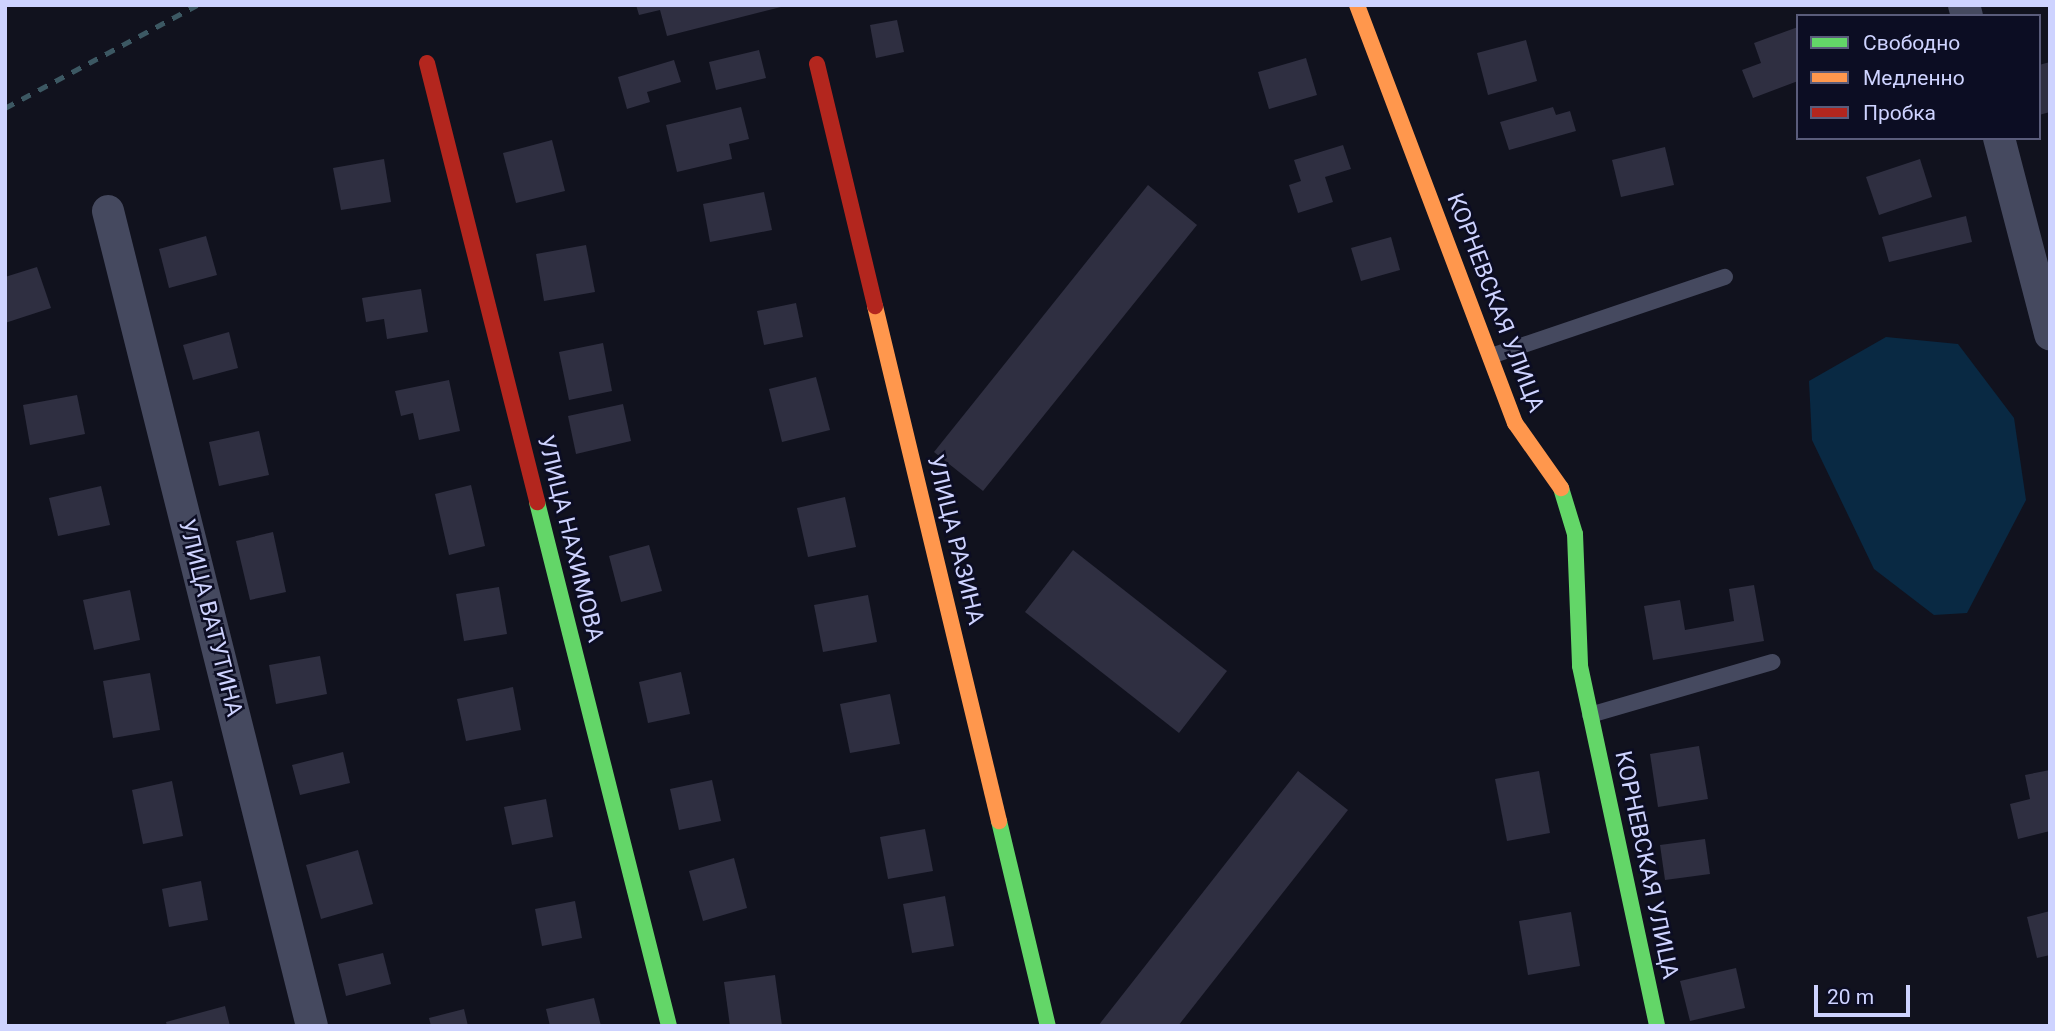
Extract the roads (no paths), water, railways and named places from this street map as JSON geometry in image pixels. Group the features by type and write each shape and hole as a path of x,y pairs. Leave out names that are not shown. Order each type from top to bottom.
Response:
{"street":[{"name":"КОРНЕВСКАЯ УЛИЦА","path":"1357,5 1515,423 1562,489 1575,534 1575,608 1590,715 1657,1026"},
{"name":"УЛИЦА НАХИМОВА","path":"426,64 669,1026"},
{"name":"УЛИЦА РАЗИНА","path":"817,64 1048,1026"},
{"path":"2000,140 2047,314"},
{"name":"УЛИЦА ВАТУТИНА","path":"108,211 312,1026"}],"lane":[{"path":"1491,356 1725,277"},
{"path":"1590,715 1772,662"}],"water":[{"path":"1886,337 1958,344 2014,418 2026,500 1967,613 1934,615 1874,569 1812,440 1809,381"}],"railway":[{"path":"5,108 197,5"}]}
